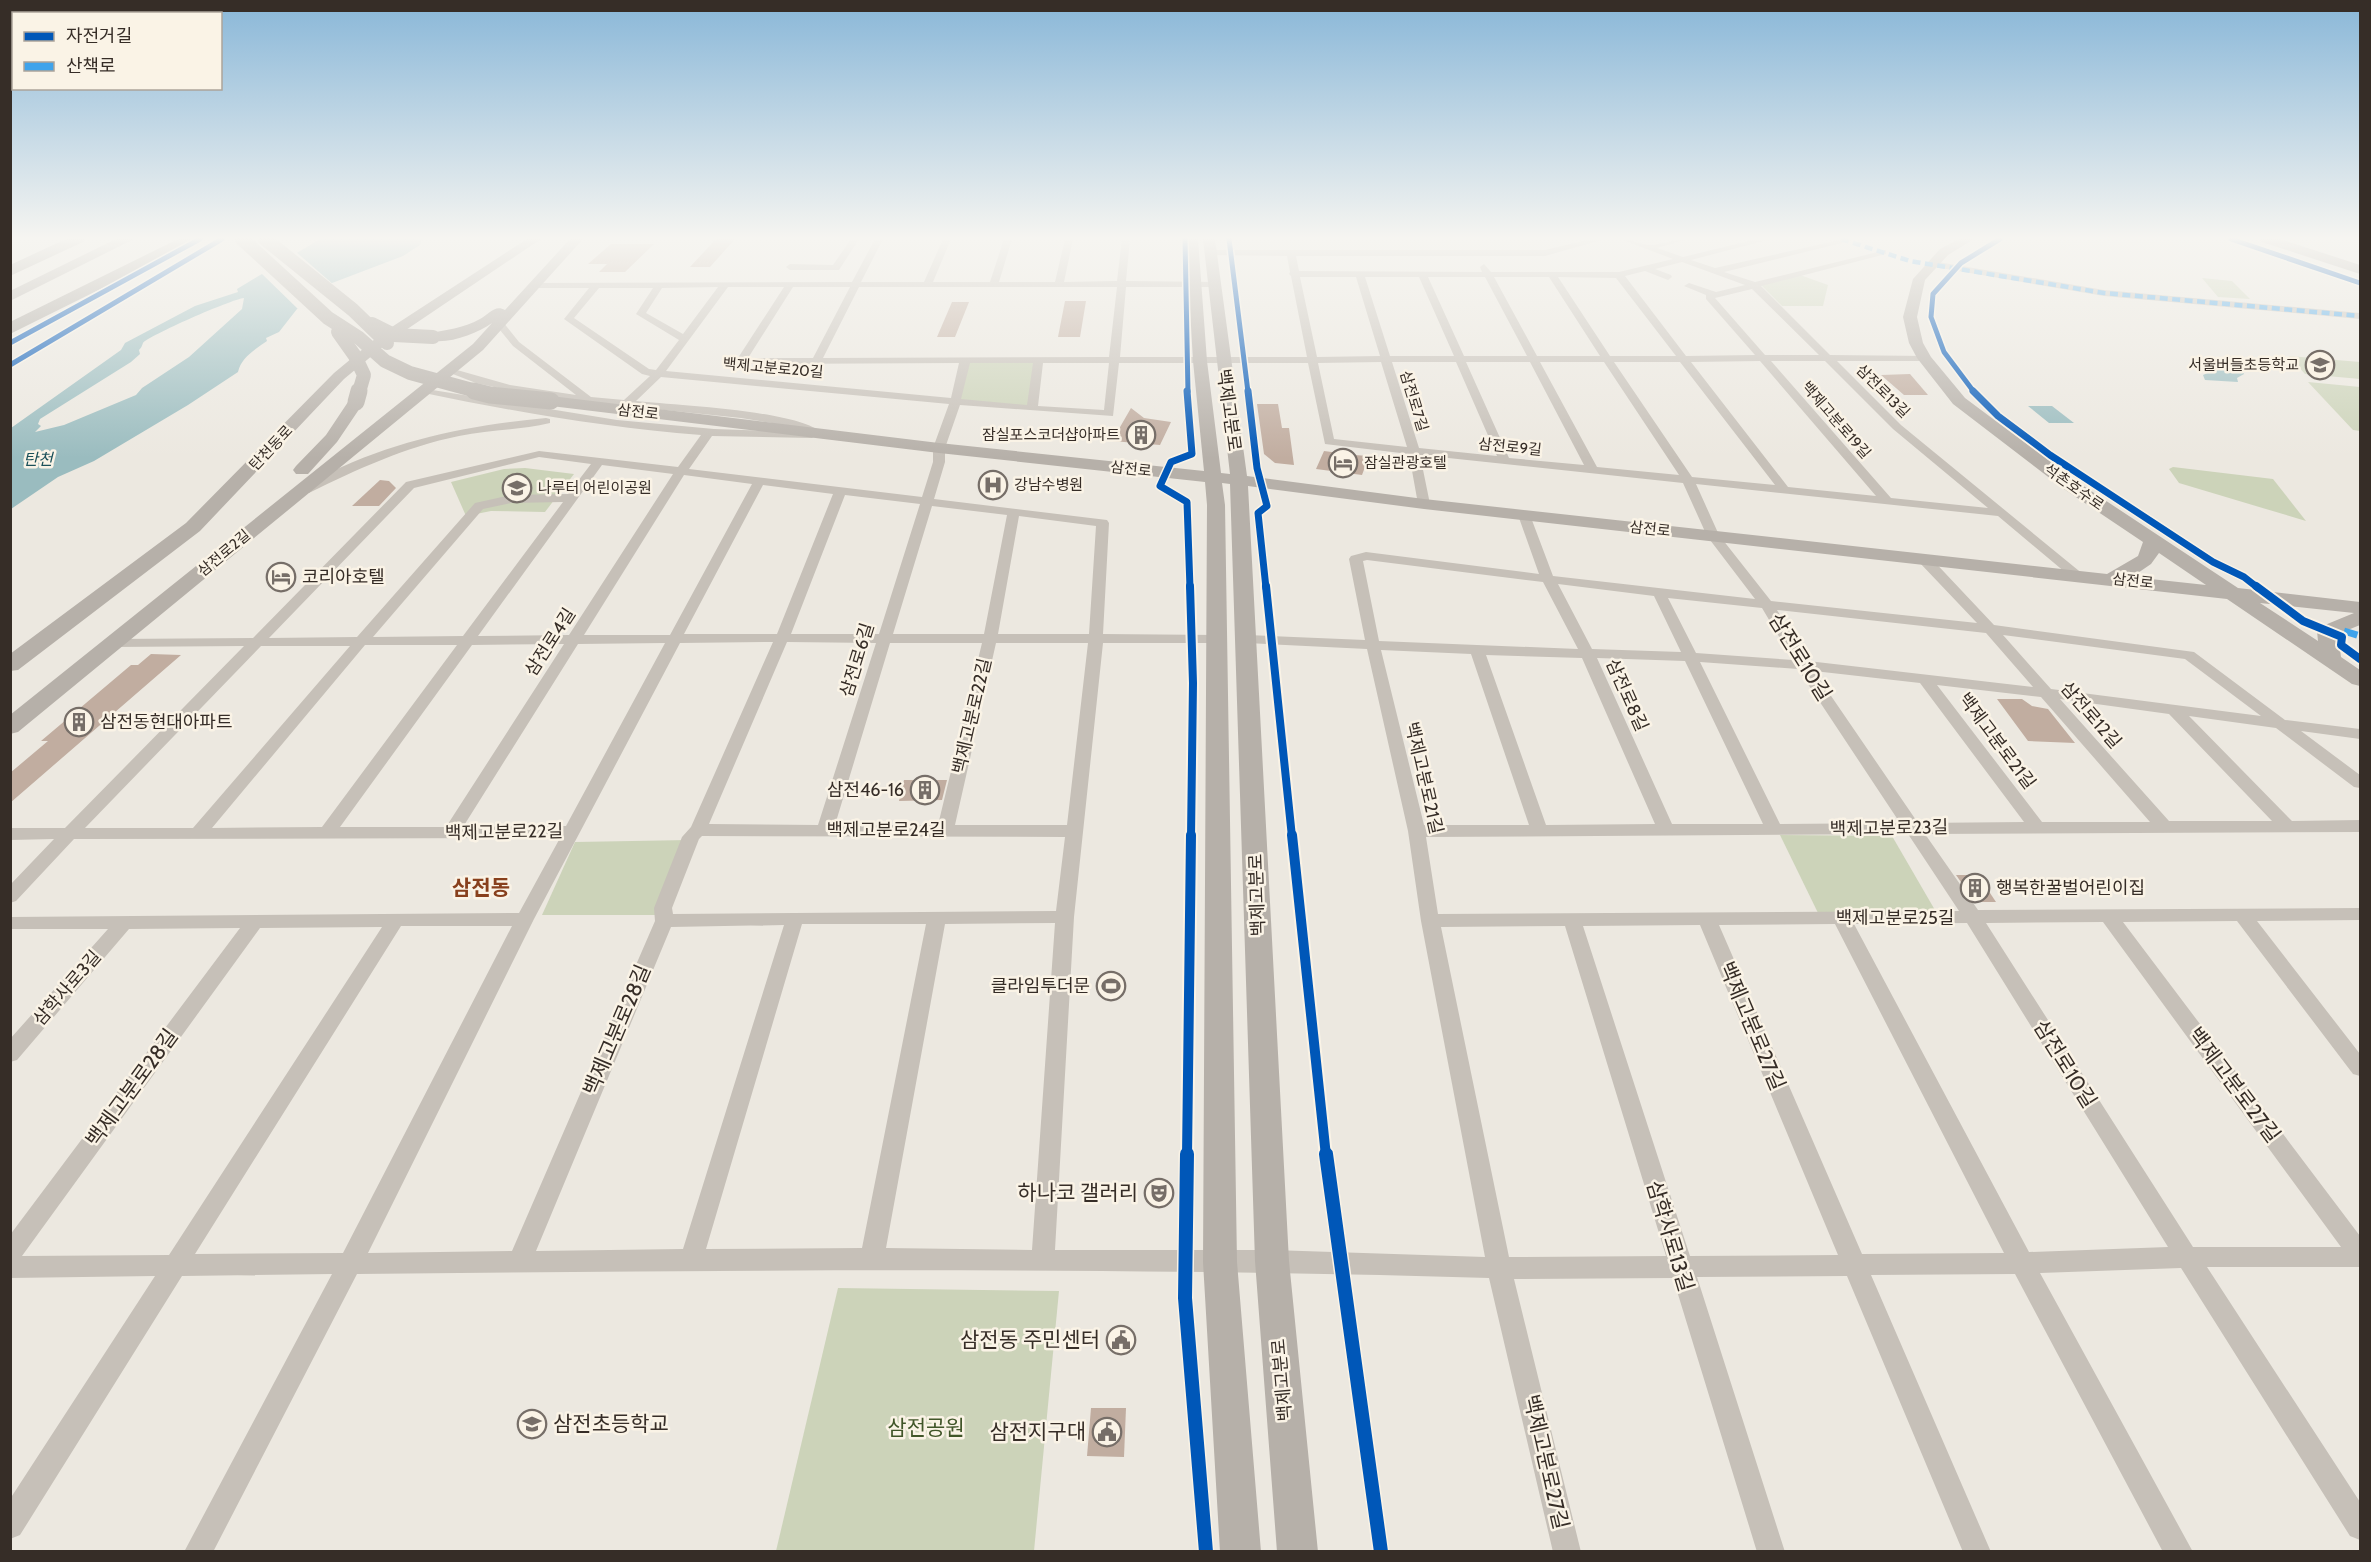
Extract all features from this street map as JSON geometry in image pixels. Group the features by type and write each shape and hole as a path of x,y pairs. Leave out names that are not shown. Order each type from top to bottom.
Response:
{"highway":[{"path":"10,329 43,312"},
{"path":"10,340 58,312"}],"main road":[{"path":"321,312 359,338 385,361 410,373 490,395 551,401"},
{"path":"355,312 399,355 425,369 459,381 551,401"},
{"path":"356,312 380,330 411,338 433,337 468,330 487,323 499,312"},
{"name":"탄천동로","path":"10,665 192,526 228,493 339,376 386,337 424,312"},
{"name":"삼전로2길","path":"10,727 478,347 511,312"},
{"name":"백제고분로","path":"1207,312 1247,639 1272,1261 1298,1551"},
{"name":"석촌호수로","path":"1911,312 1910,317 1916,343 1924,358 1959,401 2004,438 2070,485 2361,679"},
{"path":"250,531 289,482 321,453 339,430 356,402 364,375 355,356 328,318"},
{"name":"삼전로","path":"551,401 819,435 2361,608"},
{"name":"백제고분로","path":"1226,479 1217,639 1220,1262 1241,1551"},
{"path":"2112,579 2144,561 2153,549 2153,540"},
{"path":"2331,659 2327,631 2361,618"}],"street":[{"name":"백제고분로20길","path":"575,312 569,319 646,372 1032,409 1109,414 1113,362"},
{"path":"642,312 641,314 685,339"},
{"path":"628,403 660,372 705,312"},
{"path":"730,379 772,312"},
{"path":"816,361 842,312"},
{"path":"1113,362 1118,312"},
{"path":"1301,312 1311,359"},
{"name":"삼전로7길","path":"1371,312 1414,452 1424,504"},
{"path":"1439,312 1505,461"},
{"path":"1508,312 1593,471"},
{"path":"1576,312 1688,480 1713,536"},
{"path":"1647,312 1786,492"},
{"name":"백제고분로19길","path":"1722,312 1887,501"},
{"name":"삼전로13길","path":"1782,312 1897,427 2077,575"},
{"path":"2317,312 2361,316"},
{"path":"500,324 516,345 588,400"},
{"name":"백제고분로19길","path":"1211,361 1924,358"},
{"name":"삼전로9길","path":"1311,359 1329,442 2002,513"},
{"name":"백제고분로20길","path":"741,361 1211,361"},
{"path":"939,448 956,400 965,361"},
{"path":"1032,409 1038,361"},
{"path":"444,375 588,400 719,412 794,423 819,435"},
{"path":"424,390 526,411 580,418 753,436 819,435"},
{"path":"293,496 374,457 416,443 514,423 580,418"},
{"name":"삼전로4길","path":"450,834 681,471 709,432"},
{"name":"삼전로6길","path":"825,830 939,462 939,448"},
{"path":"10,897 410,485 539,454 1103,523 1096,637 1065,917 1043,1261"},
{"path":"326,834 598,462"},
{"name":"백제고분로22길","path":"10,834 571,832 759,481"},
{"path":"840,491 782,638 698,830 691,837 663,908 664,921 1065,917"},
{"path":"197,834 479,506 511,499 572,498"},
{"name":"백제고분로22길","path":"946,829 990,638 1014,511"},
{"name":"삼전로8길","path":"1524,515 1548,579 1588,654 1666,829"},
{"name":"삼전로10길","path":"1713,536 1766,604 1803,665 1973,918 2187,1257 2361,1526"},
{"name":"백제고분로21길","path":"1430,921 1417,831 1373,645 1356,560 1366,555 1548,579"},
{"name":"삼전로12길","path":"1924,559 2163,826"},
{"path":"1548,579 1766,604"},
{"path":"1659,593 1774,828"},
{"name":"삼전로10길","path":"1766,604 1989,629"},
{"name":"백제고분로21길","path":"1989,629 2188,654 2361,783"},
{"name":"백제고분로22길","path":"113,643 675,638 1217,639"},
{"name":"백제고분로21길","path":"1247,639 1689,657 1803,665 2046,693 2361,734"},
{"path":"1477,650 1539,829"},
{"name":"백제고분로21길","path":"1925,680 2037,826"},
{"path":"2174,710 2287,826"},
{"name":"백제고분로23길","path":"1417,831 2361,826"},
{"name":"백제고분로24길","path":"698,830 1075,831"},
{"path":"198,1551 351,1262 571,832"},
{"path":"2241,914 2361,1068"},
{"name":"백제고분로25길","path":"1430,921 2241,914 2358,916"},
{"name":"백제고분로27길","path":"2108,916 2361,1255"},
{"path":"872,1258 937,917"},
{"path":"692,1258 795,918"},
{"path":"1841,918 2022,1263 2179,1551"},
{"path":"10,923 525,919"},
{"name":"백제고분로27길","path":"1707,919 1977,1551"},
{"name":"삼학사로13길","path":"1572,920 1771,1551"},
{"path":"10,1525 395,921"},
{"name":"백제고분로28길","path":"520,1260 664,921"},
{"name":"백제고분로27길","path":"1430,921 1500,1268 1567,1551"},
{"name":"삼학사로3길","path":"10,1054 124,922"},
{"name":"백제고분로28길","path":"10,1254 254,922"},
{"name":"백제고분로27길","path":"1272,1261 1500,1268 2022,1263 2187,1257 2361,1255"},
{"path":"10,1266 175,1266 692,1258 1272,1261"}],"green space":[{"path":"2289,356 2360,362 2360,379 2305,374"},
{"path":"965,361 1038,361 1032,409 956,400"},
{"path":"2308,382 2360,387 2360,431 2353,430"},
{"path":"2173,467 2273,479 2306,521 2179,483 2169,469"},
{"path":"525,468 574,474 545,512 491,511 466,516 451,482 504,469"},
{"path":"1780,835 1892,836 1939,917 1819,915"},
{"path":"689,840 657,915 542,915 575,842"},
{"name":"삼전공원","path":"838,1288 1059,1291 1034,1551 776,1551"}],"water":[{"name":"탄천","path":"184,312 206,312 148,339 139,350 140,354 131,362 40,419 38,424 41,426 35,432 64,425 136,395 142,388 189,357 239,312 295,312 279,332 266,338 267,341 245,358 238,372 94,461 58,477 11,509 11,428 121,350 125,343"},
{"path":"2228,356 2234,356 2239,361 2238,365 2232,365 2232,369 2244,374 2237,378 2238,382 2205,380 2203,375 2212,371 2210,363 2228,363"},
{"path":"2028,406 2052,406 2074,423 2049,423"}],"building":[{"path":"948,312 965,312 955,337 937,337"},
{"path":"1063,312 1084,312 1080,337 1058,337"},
{"path":"1910,374 1928,395 1904,395 1881,375"},
{"path":"1257,404 1278,404 1282,428 1289,428 1294,465 1275,463 1264,454"},
{"name":"잠실포스코더샵아파트","path":"1131,408 1144,418 1171,422 1160,445 1112,441"},
{"name":"잠실관광호텔","path":"1324,451 1369,456 1362,475 1316,469"},
{"path":"380,480 389,481 396,488 379,506 352,506"},
{"name":"삼전동현대아파트","path":"151,654 181,655 10,803 10,773 48,741 41,741 131,665 138,665"},
{"path":"1997,699 2022,699 2032,706 2048,709 2075,743 2028,741"},
{"name":"삼전46-16","path":"904,780 947,780 942,800 899,801"},
{"name":"행복한꿀벌어린이집","path":"1956,875 1978,875 1996,902 1975,902"},
{"name":"삼전지구대","path":"1091,1408 1126,1408 1124,1457 1087,1456"}],"marked path":[{"path":"2314,312 2360,316"},
{"path":"2344,631 2360,636"}],"cycle path":[{"path":"10,343 67,312"},
{"path":"10,365 99,312"},
{"path":"1186,312 1187,384 1192,454 1171,462 1160,486 1187,502 1193,683 1185,1298 1206,1552"},
{"path":"1238,312 1257,468 1267,506 1258,513 1324,1143 1381,1552"},
{"path":"1931,312 1931,317 1944,352 1970,388 1998,416 2050,455 2213,562 2244,577 2303,621 2342,637 2341,645 2360,659"}],"place":[{"name":"서울버들초등학교","path":"2320,365"},
{"name":"잠실포스코더샵아파트","path":"1141,435"},
{"name":"잠실관광호텔","path":"1343,463"},
{"name":"강남수병원","path":"993,485"},
{"name":"나루터 어린이공원","path":"517,488"},
{"name":"코리아호텔","path":"281,577"},
{"name":"삼전동현대아파트","path":"79,722"},
{"name":"삼전46-16","path":"925,790"},
{"name":"행복한꿀벌어린이집","path":"1975,888"},
{"name":"클라임투더문","path":"1111,986"},
{"name":"하나코 갤러리","path":"1159,1193"},
{"name":"삼전동 주민센터","path":"1121,1340"},
{"name":"삼전초등학교","path":"532,1424"},
{"name":"삼전지구대","path":"1107,1432"}],"district":[{"name":"삼전동","path":"481,888"}]}
